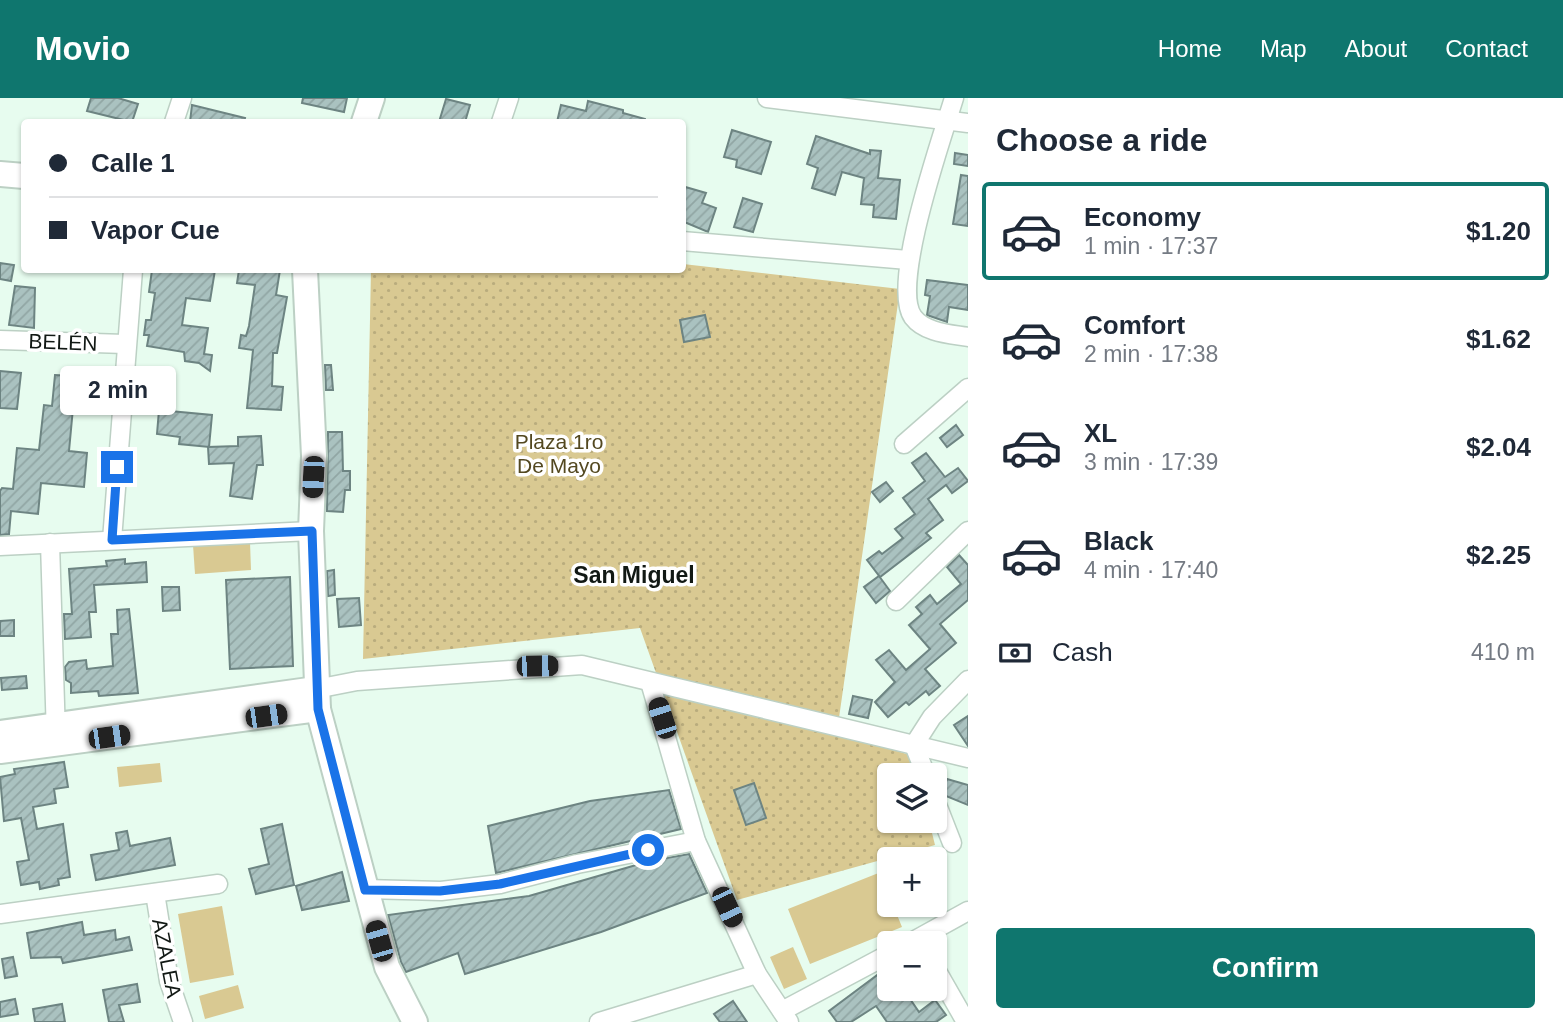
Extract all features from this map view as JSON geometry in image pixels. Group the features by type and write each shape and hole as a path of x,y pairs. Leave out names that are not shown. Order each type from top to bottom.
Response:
{"main road":[{"path":"365,119 372,98"},
{"path":"0,174 21,176"},
{"path":"304,273 314,456 312,531 317,699 387,967 415,1022"},
{"path":"0,751 56,735 317,699"},
{"path":"0,733 56,735"}],"street":[{"path":"175,119 182,98"},
{"path":"502,119 509,98"},
{"path":"767,98 968,123"},
{"path":"954,98 908,260 909,306 913,317 936,331 968,337"},
{"path":"686,241 908,260"},
{"path":"112,540 125,344 133,273"},
{"name":"BELÉN","path":"0,340 125,344"},
{"path":"904,444 968,388"},
{"path":"0,546 312,531"},
{"path":"896,601 968,531"},
{"path":"50,543 56,735"},
{"path":"317,699 357,681 582,665 968,758"},
{"path":"914,745 932,717 968,680"},
{"path":"650,682 696,841 757,974 785,1017 877,961"},
{"path":"914,745 921,763"},
{"path":"947,830 952,843"},
{"path":"365,890 440,891 500,884 577,864 696,841"},
{"path":"0,914 218,884"},
{"name":"AZALEA","path":"155,893 169,981 183,1022"},
{"path":"935,931 968,911"},
{"path":"599,1022 757,974"},
{"path":"947,988 967,1022"}],"green space":[{"name":"Plaza 1ro De Mayo","path":"686,264 900,289 837,732 913,756 914,763 877,763 877,833 932,833 935,845 877,847 877,861 737,900 640,628 363,659 371,273 686,273"},
{"path":"250,542 251,570 195,574 193,545"},
{"path":"160,763 162,782 119,787 117,767"},
{"path":"877,874 877,917 898,917 902,927 892,931 877,931 877,937 810,964 788,909"},
{"path":"222,906 234,975 190,983 178,914"},
{"path":"793,947 807,979 784,989 770,957"},
{"path":"238,985 244,1008 205,1019 199,996"}],"building":[{"path":"91,98 118,98 138,104 133,119 120,119 87,111"},
{"path":"303,98 347,98 344,112 302,103"},
{"path":"446,99 470,105 466,119 440,119"},
{"path":"588,101 645,119 558,119 561,105 586,111"},
{"path":"192,105 245,118 245,119 190,119"},
{"path":"732,130 771,142 761,174 736,167 737,160 724,157"},
{"path":"816,136 870,154 870,150 881,151 878,178 900,180 896,219 873,217 874,205 861,204 864,178 842,172 835,195 812,188 818,168 807,164"},
{"path":"955,153 968,155 968,166 954,164"},
{"path":"961,175 968,176 968,226 953,224"},
{"path":"686,187 706,193 702,203 716,208 708,232 686,223"},
{"path":"743,198 762,204 753,232 734,227"},
{"path":"0,263 14,265 11,281 0,279"},
{"path":"152,273 215,273 210,301 186,298 182,325 208,328 204,354 212,355 210,371 199,363 185,361 184,352 147,346 149,335 144,335 146,320 151,320 155,293 149,292"},
{"path":"239,273 280,273 276,295 287,297 277,353 273,353 272,386 283,387 281,410 247,408 253,350 239,348 241,335 246,336 249,326 255,285 237,283"},
{"path":"927,280 968,285 968,310 949,307 947,322 927,315 930,296 925,295"},
{"path":"15,286 35,288 34,328 9,325"},
{"path":"705,315 710,337 684,342 680,320"},
{"path":"325,365 331,365 333,390 326,390"},
{"path":"0,371 21,373 17,409 0,408"},
{"path":"55,375 71,376 68,408 73,408 69,451 87,453 84,487 41,483 38,514 11,511 9,534 0,535 0,491 2,488 13,489 17,448 39,450 44,405 52,406"},
{"path":"159,410 212,415 209,447 179,444 180,437 157,434"},
{"path":"956,425 963,435 947,447 940,438"},
{"path":"328,432 342,432 343,471 350,471 350,490 345,490 343,512 327,511"},
{"path":"261,436 263,465 257,465 252,499 230,496 234,463 209,464 208,447 238,446 238,437"},
{"path":"926,453 945,477 958,468 968,481 952,493 946,485 928,499 943,520 926,533 931,538 880,577 867,560 879,551 882,554 903,538 895,529 915,514 903,498 925,481 912,463"},
{"path":"886,482 893,491 880,502 872,492"},
{"path":"959,555 968,565 968,600 940,624 956,643 925,669 940,686 929,695 926,691 909,705 906,702 888,717 875,702 895,682 876,660 889,650 906,670 930,649 909,625 922,614 916,607 930,595 937,604 961,584 947,567"},
{"path":"125,559 125,564 146,562 147,582 94,585 96,612 89,612 91,637 65,639 64,614 72,614 69,569 107,566 106,561"},
{"path":"334,570 335,595 328,596 327,571"},
{"path":"879,576 890,591 876,603 864,587"},
{"path":"290,577 293,666 230,669 226,580"},
{"path":"162,587 179,587 180,610 163,611"},
{"path":"359,598 361,625 339,627 337,599"},
{"path":"129,609 138,693 99,696 98,691 71,693 71,683 66,680 65,667 69,662 86,660 87,669 113,666 111,634 118,634 117,610"},
{"path":"14,620 14,636 0,636 0,621"},
{"path":"26,676 27,688 2,690 1,678"},
{"path":"853,696 872,700 868,718 849,714"},
{"path":"968,716 968,746 954,725"},
{"path":"64,762 68,787 54,789 56,803 33,807 37,829 63,824 70,877 58,879 59,885 40,889 39,882 21,885 17,862 29,860 21,818 4,821 0,777 15,774 14,769"},
{"path":"947,779 968,785 968,805 947,796"},
{"path":"754,783 766,818 746,825 734,790"},
{"path":"669,790 681,829 496,873 488,826 590,801"},
{"path":"282,824 294,885 256,894 249,869 269,864 261,829"},
{"path":"127,831 130,846 170,838 175,865 96,880 91,855 119,850 116,833"},
{"path":"689,854 707,893 601,932 465,974 458,953 406,972 401,962 388,915 529,896 650,861"},
{"path":"342,872 349,901 302,910 296,886"},
{"path":"82,922 84,935 115,930 116,940 129,937 132,950 63,963 61,957 31,958 27,933"},
{"path":"13,957 17,976 5,978 2,959"},
{"path":"877,975 877,1001 911,1001 919,1012 936,1001 946,1015 936,1022 887,1022 876,1006 851,1022 837,1022 829,1011"},
{"path":"137,984 140,1002 119,1005 124,1022 109,1022 103,990"},
{"path":"15,999 18,1014 0,1017 0,1002"},
{"path":"733,1001 747,1022 720,1022 714,1014"},
{"path":"62,1004 65,1022 35,1022 33,1009"}],"district":[{"name":"San Miguel","path":"634,575"}],"route":[{"path":"117,467 112,540 312,531 318,709 365,890 440,891 500,884 577,864 648,850"}]}
